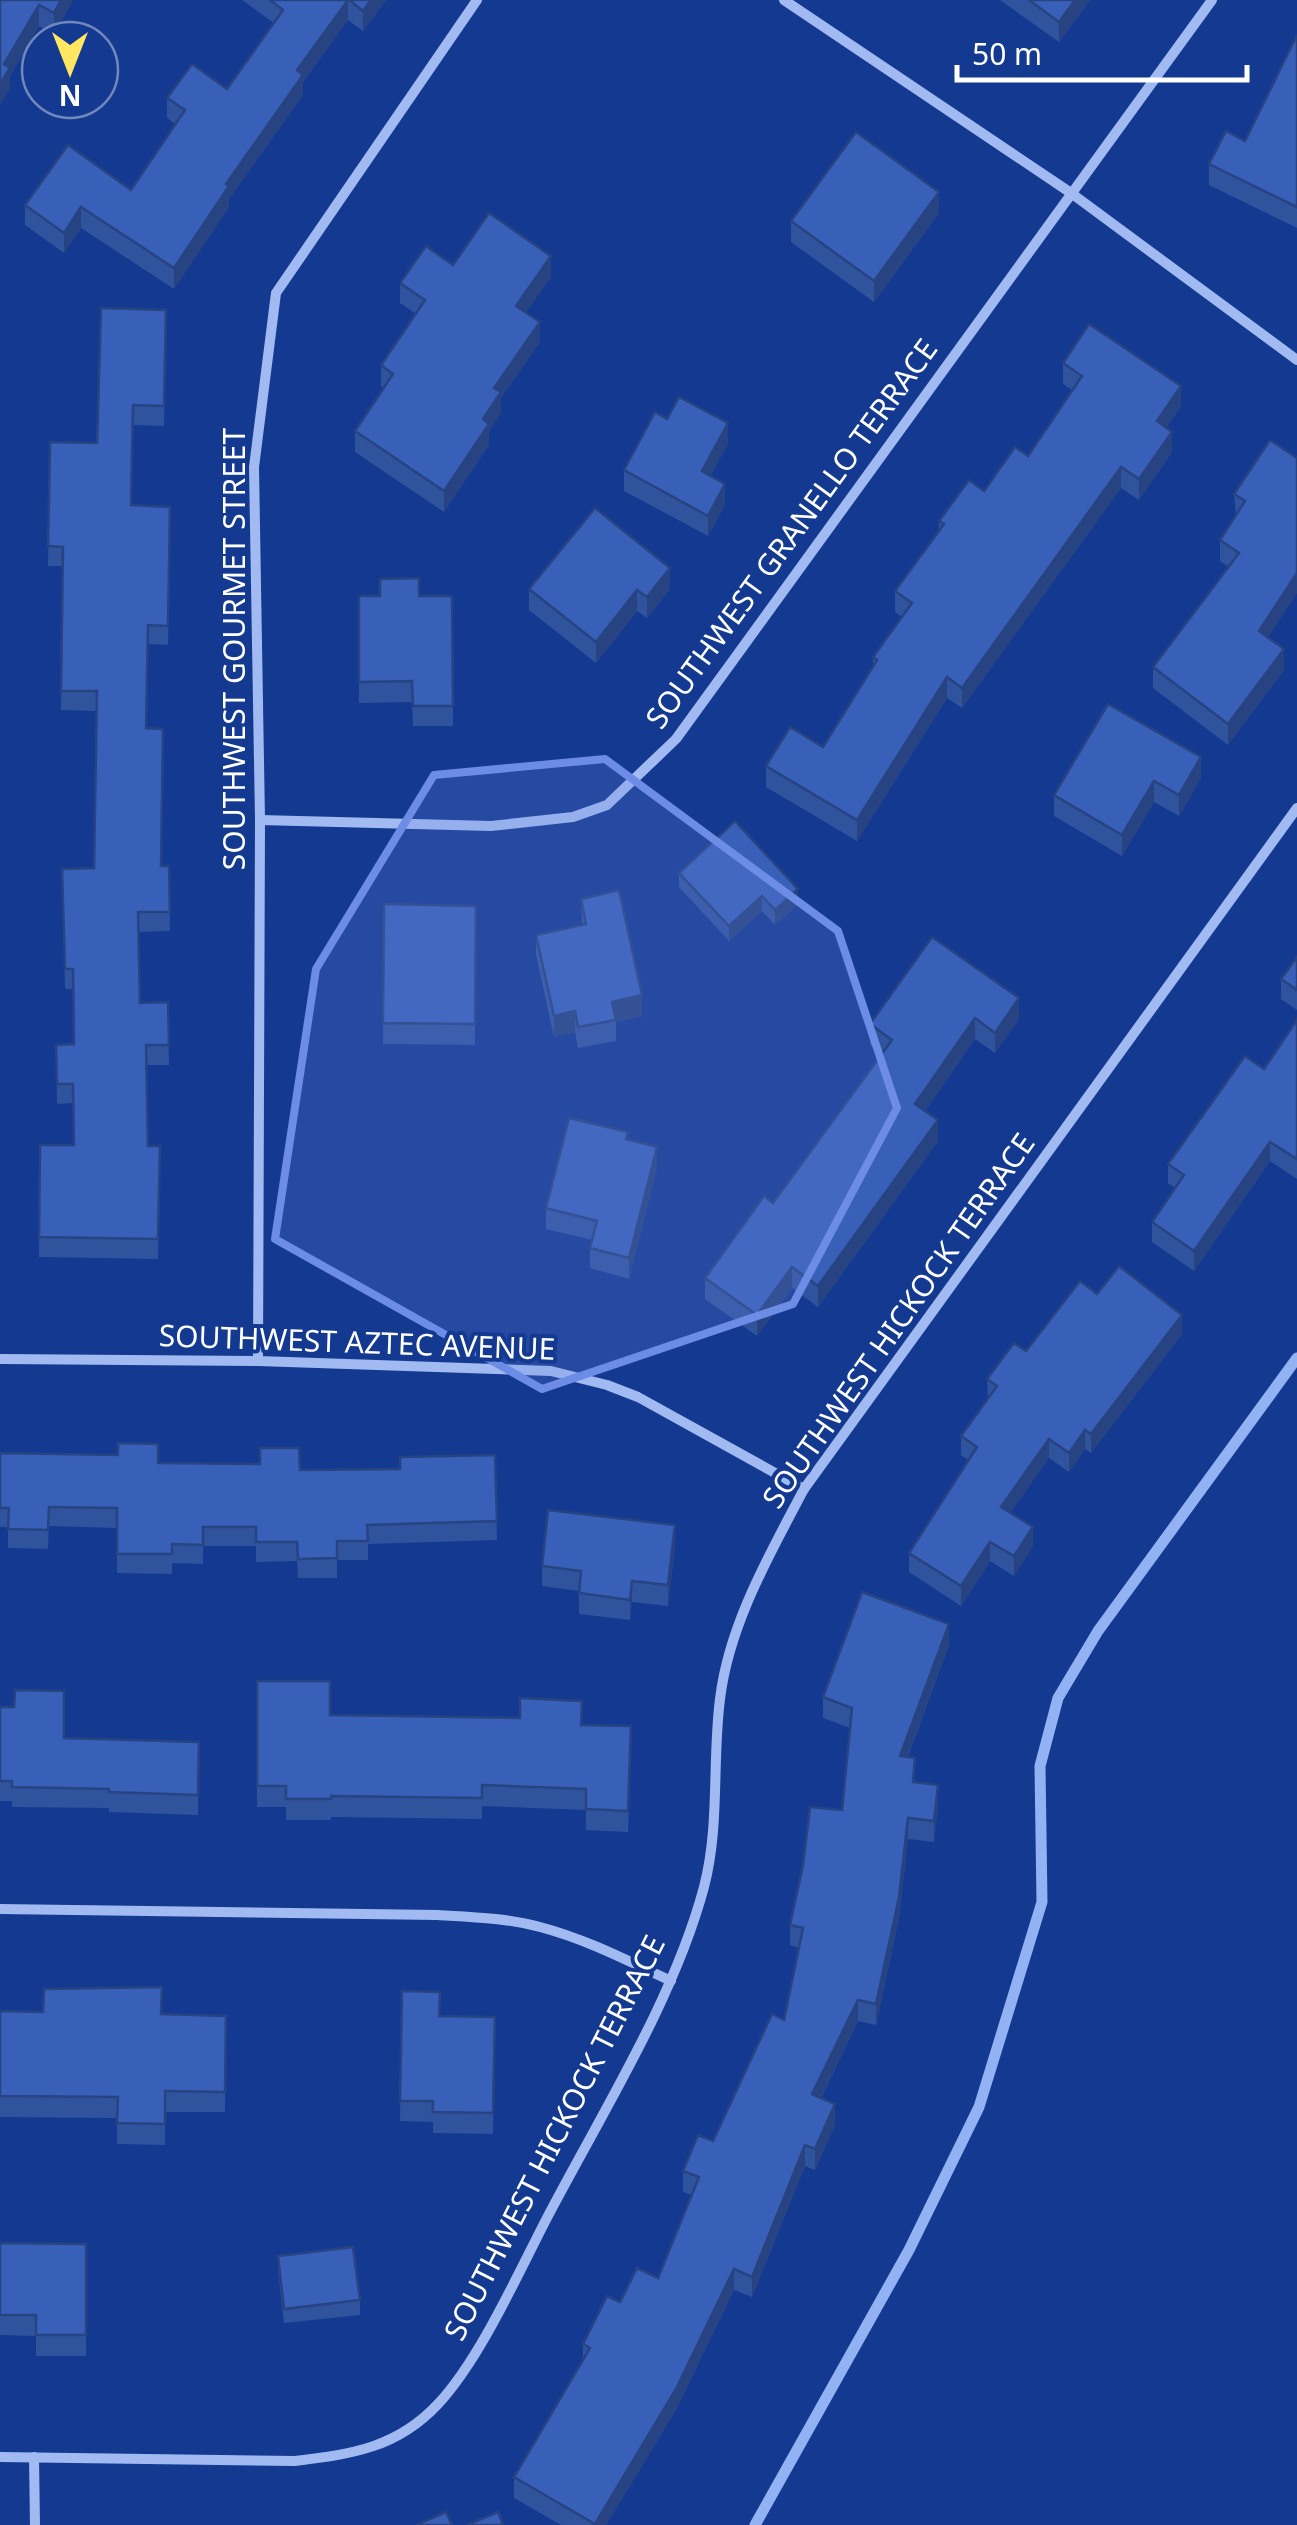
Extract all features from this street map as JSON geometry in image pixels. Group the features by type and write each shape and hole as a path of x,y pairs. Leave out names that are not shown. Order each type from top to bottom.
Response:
{"street":[{"name":"SOUTHWEST GOURMET STREET","path":"258,1361 260,820 254,466 276,292 477,0"},
{"path":"784,0 1072,193 1297,360"},
{"name":"SOUTHWEST GRANELLO TERRACE","path":"260,820 491,826 574,816 607,805 676,738 1212,0"},
{"name":"SOUTHWEST HICKOCK TERRACE","path":"0,2457 295,2461 341,2456 384,2444 439,2403 494,2317 671,1981 705,1884 713,1825 720,1696 732,1646 760,1574 804,1489 1297,808"},
{"name":"SOUTHWEST AZTEC AVENUE","path":"0,1359 258,1361 551,1372 638,1397 804,1489"},
{"path":"0,1908 496,1919 539,1927 594,1946 671,1981"},
{"path":"34,2458 35,2525"}],"highlighted area":[{"path":"605,759 838,931 897,1108 793,1304 542,1389 275,1239 316,969 434,775"}],"building":[{"path":"0,0 61,0 54,13 39,5 30,20 20,20 20,37 4,64 10,68 0,84"},
{"path":"270,0 348,0 297,70 303,75 226,184 229,186 174,268 81,207 64,233 25,205 68,145 131,190 185,110 167,98 192,64 227,89 283,10"},
{"path":"349,0 371,0 363,11"},
{"path":"1029,0 1075,0 1059,22"},
{"path":"1297,35 1297,207 1209,164 1226,131 1245,141"},
{"path":"856,132 939,192 874,281 791,221"},
{"path":"489,213 551,256 516,306 540,322 494,388 501,392 483,419 489,424 444,491 355,431 393,374 381,365 425,300 400,283 426,246 453,265"},
{"path":"101,308 166,310 164,406 133,405 131,505 170,507 168,626 148,625 146,728 163,729 161,866 169,866 170,912 138,912 140,1003 168,1002 169,1045 146,1045 148,1146 160,1146 158,1239 39,1237 40,1145 74,1145 73,1084 57,1084 56,1045 74,1044 73,969 65,969 62,869 94,868 97,691 61,691 63,547 48,546 50,442 97,443"},
{"path":"1089,324 1181,386 1157,421 1172,432 1139,479 1121,467 962,688 947,677 857,820 766,766 790,727 823,747 877,660 873,657 912,603 895,591 944,524 939,521 969,480 984,491 1015,447 1028,456 1082,376 1063,363"},
{"path":"679,397 728,423 702,471 725,484 708,516 624,470 655,412 667,419"},
{"path":"1270,440 1297,458 1297,573 1259,631 1284,649 1228,724 1153,667 1239,553 1220,540 1245,501 1234,494"},
{"path":"595,508 670,568 647,597 637,590 596,642 529,589"},
{"path":"419,578 419,596 452,596 453,706 413,706 412,681 359,682 359,596 380,596 380,579"},
{"path":"1108,704 1201,757 1179,795 1154,781 1122,835 1054,795"},
{"path":"735,821 798,889 775,910 762,896 729,926 679,873"},
{"path":"619,890 642,995 612,1002 616,1020 578,1027 575,1011 554,1016 536,935 586,924 581,899"},
{"path":"384,904 476,906 475,1024 383,1023"},
{"path":"932,937 1019,998 995,1033 975,1018 915,1104 938,1120 818,1286 792,1267 757,1315 705,1278 764,1196 773,1203 892,1040 870,1024"},
{"path":"1297,957 1297,990 1281,979"},
{"path":"1297,1020 1297,1159 1270,1142 1194,1251 1152,1222 1184,1175 1168,1164 1245,1056 1264,1069"},
{"path":"569,1118 628,1132 626,1139 657,1147 629,1258 590,1248 597,1221 546,1208"},
{"path":"1119,1266 1182,1315 1091,1434 1085,1430 1069,1453 1049,1439 1001,1507 1033,1527 1014,1556 990,1542 961,1586 909,1553 977,1447 961,1436 997,1386 987,1379 1014,1343 1026,1351 1080,1281 1097,1294"},
{"path":"118,1443 158,1444 158,1463 260,1464 260,1448 299,1448 300,1470 400,1469 400,1457 495,1455 497,1521 367,1525 368,1541 337,1541 337,1558 298,1559 297,1542 256,1542 256,1527 203,1527 203,1545 172,1544 172,1554 117,1554 117,1508 49,1507 48,1530 8,1529 9,1508 0,1508 0,1453 118,1455"},
{"path":"548,1510 675,1525 668,1585 632,1581 630,1600 579,1593 581,1571 542,1566"},
{"path":"862,1592 949,1624 900,1756 915,1758 913,1782 938,1785 934,1821 908,1818 899,1897 876,2004 858,2000 812,2094 835,2104 815,2149 805,2145 752,2277 734,2269 676,2389 595,2524 514,2477 590,2348 583,2344 607,2296 620,2302 637,2268 658,2278 699,2177 683,2171 698,2135 713,2141 772,2014 784,2020 803,1928 790,1925 810,1807 842,1810 852,1708 823,1697"},
{"path":"257,1681 330,1681 330,1715 520,1718 520,1698 582,1701 581,1725 631,1726 628,1811 586,1809 586,1789 482,1785 482,1798 286,1799 286,1786 257,1786"},
{"path":"15,1690 64,1691 64,1738 199,1742 198,1795 12,1787 12,1781 0,1781 0,1707 14,1707"},
{"path":"162,1987 161,2014 226,2016 225,2092 165,2091 165,2124 117,2123 118,2097 0,2096 0,2011 43,2012 44,1989"},
{"path":"402,1991 440,1992 439,2016 495,2017 493,2113 433,2112 433,2101 400,2101"},
{"path":"0,2243 86,2244 86,2335 36,2335 36,2315 0,2315"},
{"path":"353,2247 360,2300 284,2309 278,2256"},
{"path":"446,2512 452,2525 416,2525"},
{"path":"498,2512 503,2525 467,2525"}],"waterway":[{"path":"755,2525 909,2250 979,2107 1042,1902 1040,1766 1058,1698 1098,1631 1297,1358"}]}
